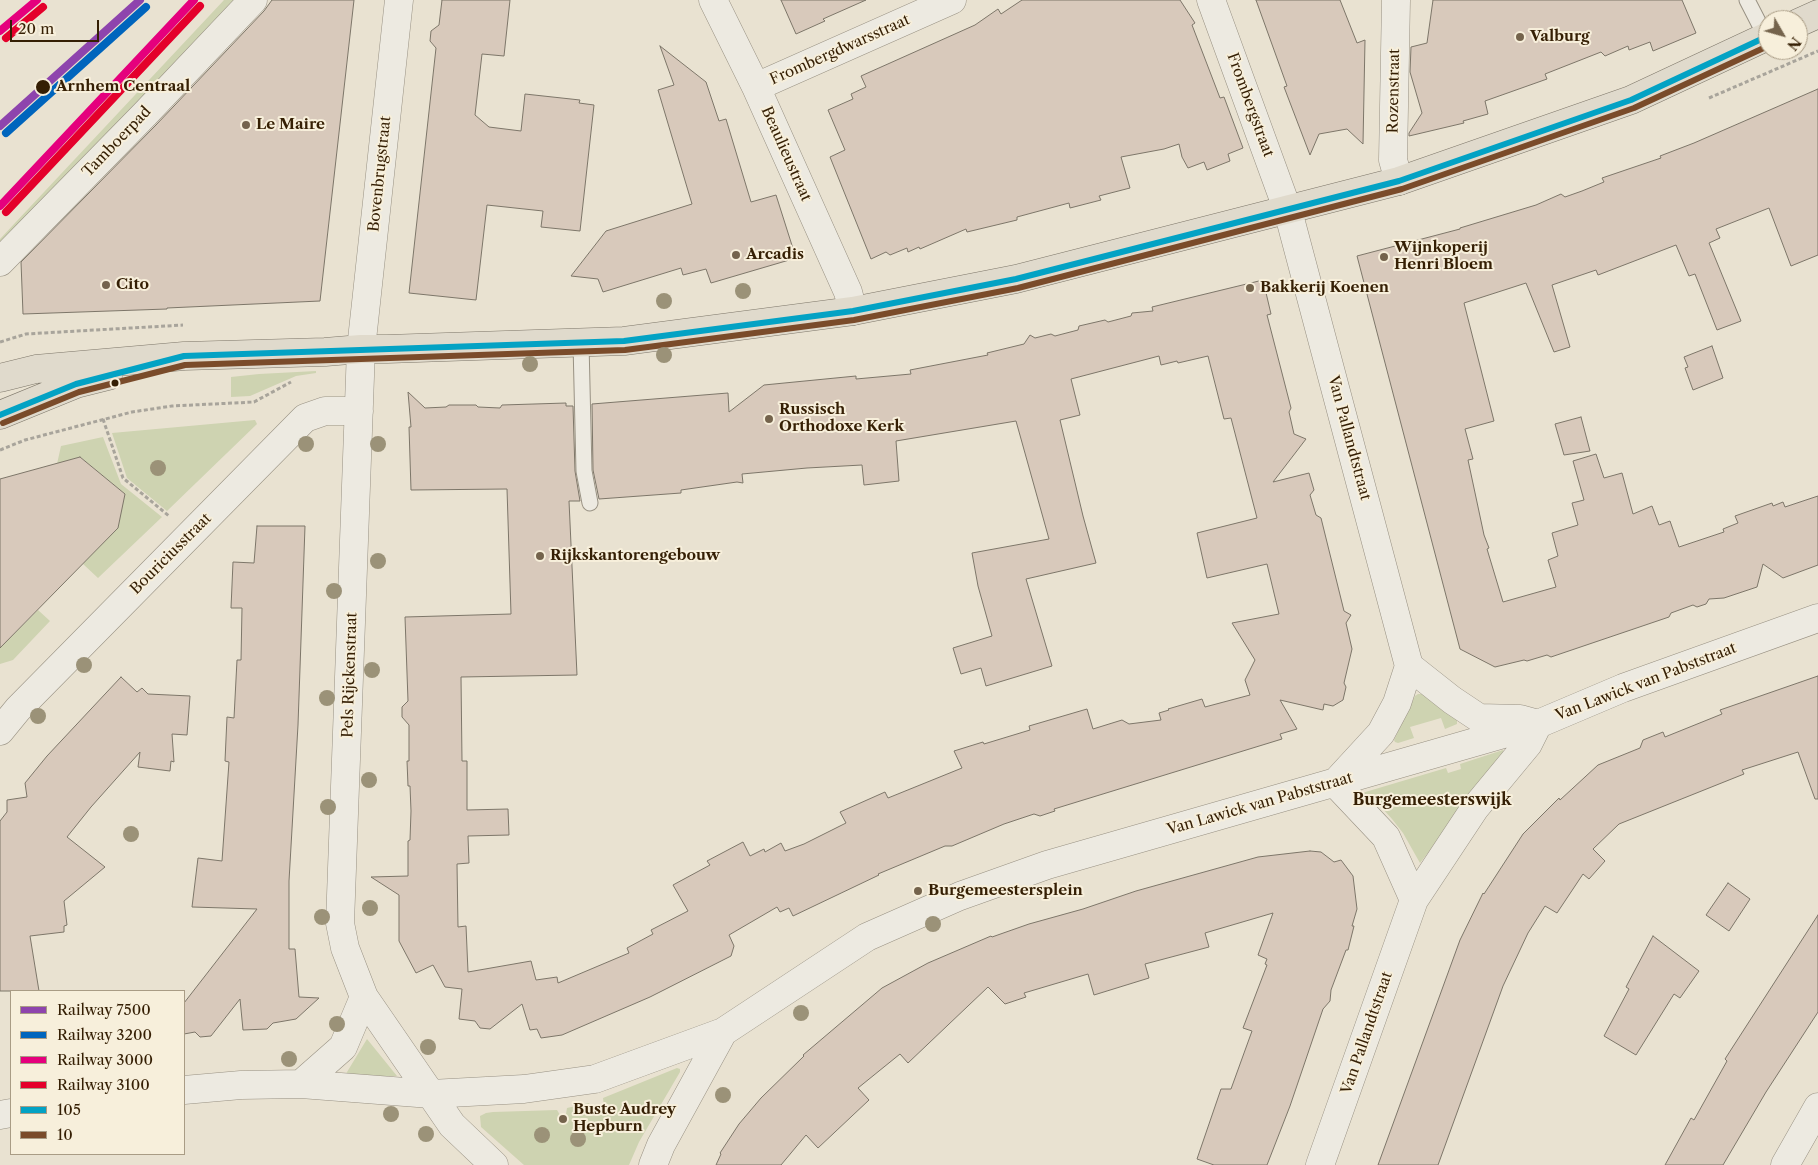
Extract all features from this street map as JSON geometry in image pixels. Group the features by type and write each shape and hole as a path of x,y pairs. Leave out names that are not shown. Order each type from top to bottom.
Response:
{"main road":[{"path":"0,378 36,369 184,356 624,341 853,311 1016,279 1288,211 1399,181 1631,100 1758,41"},
{"path":"0,415 76,384 184,356"}],"street":[{"name":"Tamboerpad","path":"0,262 253,0"},
{"name":"Bovenbrugstraat","path":"361,349 399,0"},
{"name":"Beaulieustraat","path":"713,0 756,87 848,292 853,311"},
{"name":"Frombergdwarsstraat","path":"756,87 952,0"},
{"name":"Frombergstraat","path":"1211,0 1288,211"},
{"name":"Rozenstraat","path":"1396,0 1393,160 1399,181"},
{"name":"Van Pallandtstraat","path":"1288,211 1409,666"},
{"name":"Pels Rijckenstraat","path":"361,349 340,923 345,948 364,997 431,1094"},
{"name":"Bouriciusstraat","path":"0,731 9,707 191,534 305,418 325,411 359,411"},
{"name":"Van Lawick van Pabststraat","path":"723,1032 867,937 960,896 1047,865 1538,724 1623,688 1818,618"},
{"path":"1414,900 1386,837 1335,783 1381,733 1397,703 1409,666 1452,700 1479,718 1520,719 1538,724"},
{"name":"Van Pallandtstraat","path":"1320,1165 1414,900 1474,808 1528,744 1538,724"},
{"path":"301,1084 343,1047 364,997"},
{"path":"185,1090 241,1085 301,1084 431,1094 524,1089 595,1079 723,1032"},
{"path":"653,1165 723,1032"},
{"path":"431,1094 452,1125 494,1165"},
{"path":"1785,1165 1818,1107"}],"lane":[{"path":"1747,0 1758,20"},
{"path":"581,343 584,472 590,503"}],"path":[{"path":"103,419 123,478 191,534"}],"green space":[{"path":"224,0 238,0 0,251 0,239"},
{"path":"316,371 316,373 296,376 250,396 231,397 231,377"},
{"path":"255,420 257,424 167,511 127,478 112,433"},
{"path":"103,437 121,484 162,517 98,578 83,564 125,494 80,457 57,464 61,446"},
{"path":"38,610 50,621 13,660 0,664 0,648"},
{"path":"1422,694 1457,720 1457,724 1445,729 1441,718 1410,727 1414,738 1398,743 1395,742 1394,740 1415,696"},
{"path":"1503,750 1505,754 1420,863 1403,833 1392,819 1383,809 1362,793 1446,768 1448,773 1461,769 1460,764"},
{"path":"367,1039 397,1076 344,1077"},
{"path":"677,1068 680,1069 680,1072 639,1142 629,1165 524,1165 481,1127 480,1116 493,1112 557,1110 563,1120 565,1120 567,1108 589,1103 593,1112 604,1107 603,1098"}],"building":[{"name":"Le Maire","path":"272,0 354,0 320,301 23,314 21,262 156,125 264,11"},
{"path":"442,0 510,0 504,56 482,54 475,115 489,127 521,131 525,94 580,100 579,103 594,105 580,231 541,227 543,211 487,205 476,300 409,293 436,48 430,41 431,31 439,25"},
{"path":"781,0 866,0 823,19 825,21 796,34"},
{"path":"1022,0 1180,0 1195,23 1192,25 1220,98 1224,97 1243,148 1228,154 1230,161 1207,170 1204,162 1188,168 1182,157 1179,144 1164,149 1121,157 1130,188 1099,196 1101,200 1070,208 1069,203 1017,217 1017,220 967,232 966,229 920,249 919,247 908,252 907,248 890,255 886,252 871,259 830,157 845,150 828,110 853,99 851,94 866,87 861,76 975,25 998,9 1001,14"},
{"path":"1256,0 1340,0 1357,43 1365,40 1363,144 1347,129 1319,134 1310,155 1284,87 1287,86"},
{"path":"1433,0 1682,0 1696,33 1653,51 1650,42 1629,50 1628,46 1605,56 1601,52 1545,74 1547,79 1485,101 1488,114 1463,121 1464,123 1409,136 1422,113 1410,72 1411,47 1427,43"},
{"path":"660,46 706,82 719,121 726,119 751,202 776,195 796,258 711,283 706,269 683,275 681,268 603,292 598,279 571,276 606,231 692,204 658,90 674,85"},
{"path":"1818,89 1818,255 1791,266 1769,208 1716,229 1720,238 1709,243 1741,321 1717,330 1695,274 1689,276 1676,245 1598,275 1596,270 1552,285 1570,347 1554,352 1526,283 1464,303 1494,421 1465,429 1473,459 1468,460 1484,535 1489,548 1487,549 1503,602 1556,587 1548,560 1558,556 1552,533 1578,525 1572,503 1584,500 1573,461 1596,454 1604,478 1622,473 1633,514 1652,506 1659,525 1670,521 1679,547 1724,532 1723,529 1738,523 1735,516 1772,503 1773,506 1783,502 1785,507 1818,496 1818,565 1783,578 1763,564 1757,587 1724,598 1709,599 1706,604 1697,607 1693,605 1671,613 1669,617 1551,657 1547,655 1495,667 1460,649 1357,256 1460,229 1536,205 1561,194 1565,197 1582,191 1604,182 1602,178 1661,158 1660,156"},
{"path":"1263,280 1271,314 1267,315 1291,408 1289,412 1294,434 1306,439 1273,482 1309,473 1314,490 1310,495 1316,515 1321,518 1344,611 1351,615 1346,623 1352,649 1344,683 1346,687 1343,700 1333,706 1324,704 1323,710 1280,700 1297,729 1280,734 1282,739 1054,809 1055,811 1040,816 1034,814 1004,824 878,874 793,916 789,908 780,912 777,907 729,935 734,946 731,956 650,997 562,1035 541,1038 537,1029 530,1030 522,1004 490,1029 480,1028 475,1021 459,1019 462,989 445,987 433,965 416,973 399,941 399,895 371,877 408,876 408,841 410,840 411,811 407,761 409,761 409,725 402,717 402,707 408,701 405,617 511,614 507,489 411,490 409,427 411,427 408,392 425,408 446,407 449,405 476,405 478,407 500,408 502,405 566,403 566,406 573,406 575,471 580,501 569,501 577,675 461,677 462,761 467,761 467,810 508,809 509,835 468,836 469,863 457,864 458,927 466,926 468,972 531,961 536,980 557,977 558,983 629,953 627,948 653,934 651,930 688,911 673,885 710,865 707,861 743,842 750,856 764,849 765,852 781,843 785,851 804,844 846,823 840,812 885,792 888,798 962,768 954,751 1030,730 1029,726 1087,709 1093,729 1122,720 1129,724 1161,720 1159,713 1202,699 1205,707 1250,695 1245,680 1255,660 1232,623 1279,614 1267,564 1207,578 1197,533 1257,518 1231,418 1224,419 1208,356 1161,365 1159,356 1071,379 1080,415 1060,420 1096,563 1026,579 1052,666 986,686 981,668 961,674 953,648 992,636 978,586 972,553 1049,539 1016,421 896,441 899,481 864,485 862,465 807,468 742,474 743,483 737,482 681,490 681,493 599,499 593,470 592,404 728,393 729,412 764,385 856,376 856,379 911,374 910,370 988,355 987,353 1024,344 1030,335 1035,338 1051,334 1055,336 1078,330 1079,326 1105,320 1108,322 1131,316 1132,313 1153,311 1152,307"},
{"path":"1712,346 1723,378 1693,390 1685,368 1688,367 1684,357"},
{"path":"1581,417 1590,451 1564,455 1555,424"},
{"path":"80,457 125,494 118,528 0,648 0,479"},
{"path":"257,526 305,526 298,725 289,881 289,949 295,949 299,997 319,998 296,1019 273,1023 267,1029 243,1030 240,999 211,1036 200,1037 195,1032 185,1034 185,1002 257,909 192,907 198,858 222,861 229,762 225,761 227,717 234,718 237,660 241,660 242,608 231,608 233,562 254,563"},
{"path":"1818,676 1818,799 1815,799 1798,752 1742,770 1744,774 1619,824 1593,849 1605,861 1589,879 1583,874 1557,913 1545,906 1528,933 1503,986 1438,1165 1378,1165 1460,940 1483,893 1523,834 1559,798 1560,800 1598,765 1640,748 1643,740 1663,732 1665,737 1722,714 1720,710"},
{"path":"121,677 137,692 142,688 148,694 190,696 187,735 172,734 174,762 171,761 170,771 138,767 140,752 67,837 105,867 64,901 67,925 64,926 64,932 30,936 39,990 0,991 0,821 7,812 7,800 27,797 25,783 47,756"},
{"path":"1310,851 1321,852 1334,862 1341,860 1353,876 1357,909 1348,950 1346,950 1331,990 1330,1001 1323,1009 1290,1106 1267,1165 1214,1165 1197,1159 1221,1089 1231,1089 1252,1031 1243,1028 1267,965 1265,964 1267,959 1258,955 1273,913 1205,933 1209,947 1145,964 1149,978 1094,995 1088,974 1024,993 1026,997 1005,1004 988,987 908,1063 900,1054 858,1088 869,1100 818,1148 806,1135 781,1165 716,1165 720,1153 739,1124 761,1098 803,1055 882,988 928,963 991,936 1136,891 1258,857"},
{"path":"1728,883 1750,899 1729,931 1706,915"},
{"path":"1818,915 1818,1012 1766,1092 1723,1165 1665,1165 1691,1118 1694,1120 1727,1061 1725,1059"},
{"path":"1653,936 1699,971 1680,998 1674,994 1636,1055 1604,1036 1629,989 1626,987"}],"rail line":[{"name":"3000","path":"0,31 37,0"},
{"name":"7500","path":"0,126 140,0"},
{"name":"3000","path":"0,206 194,0"},
{"name":"3100","path":"6,212 200,6"},
{"name":"3100","path":"6,38 43,7"},
{"name":"3200","path":"6,133 146,7"}],"transit line":[{"name":"105","path":"0,415 76,384 184,356 624,341 853,311 1016,279 1399,181 1631,100 1758,41"},
{"name":"10","path":"3,423 79,392 185,365 625,350 854,320 1018,288 1402,189 1634,108 1758,51"}],"place":[{"name":"Valburg","path":"1520,37"},
{"name":"Arnhem Centraal","path":"43,87"},
{"name":"Le Maire","path":"246,125"},
{"name":"Arcadis","path":"736,255"},
{"name":"Wijnkoperij Henri Bloem","path":"1384,257"},
{"name":"Cito","path":"106,285"},
{"name":"Bakkerij Koenen","path":"1250,288"},
{"name":"Russisch Orthodoxe Kerk","path":"769,419"},
{"name":"Rijkskantorengebouw","path":"540,556"},
{"name":"Burgemeestersplein","path":"918,891"},
{"name":"Buste Audrey Hepburn","path":"563,1119"}],"district":[{"name":"Burgemeesterswijk","path":"1432,800"}]}
